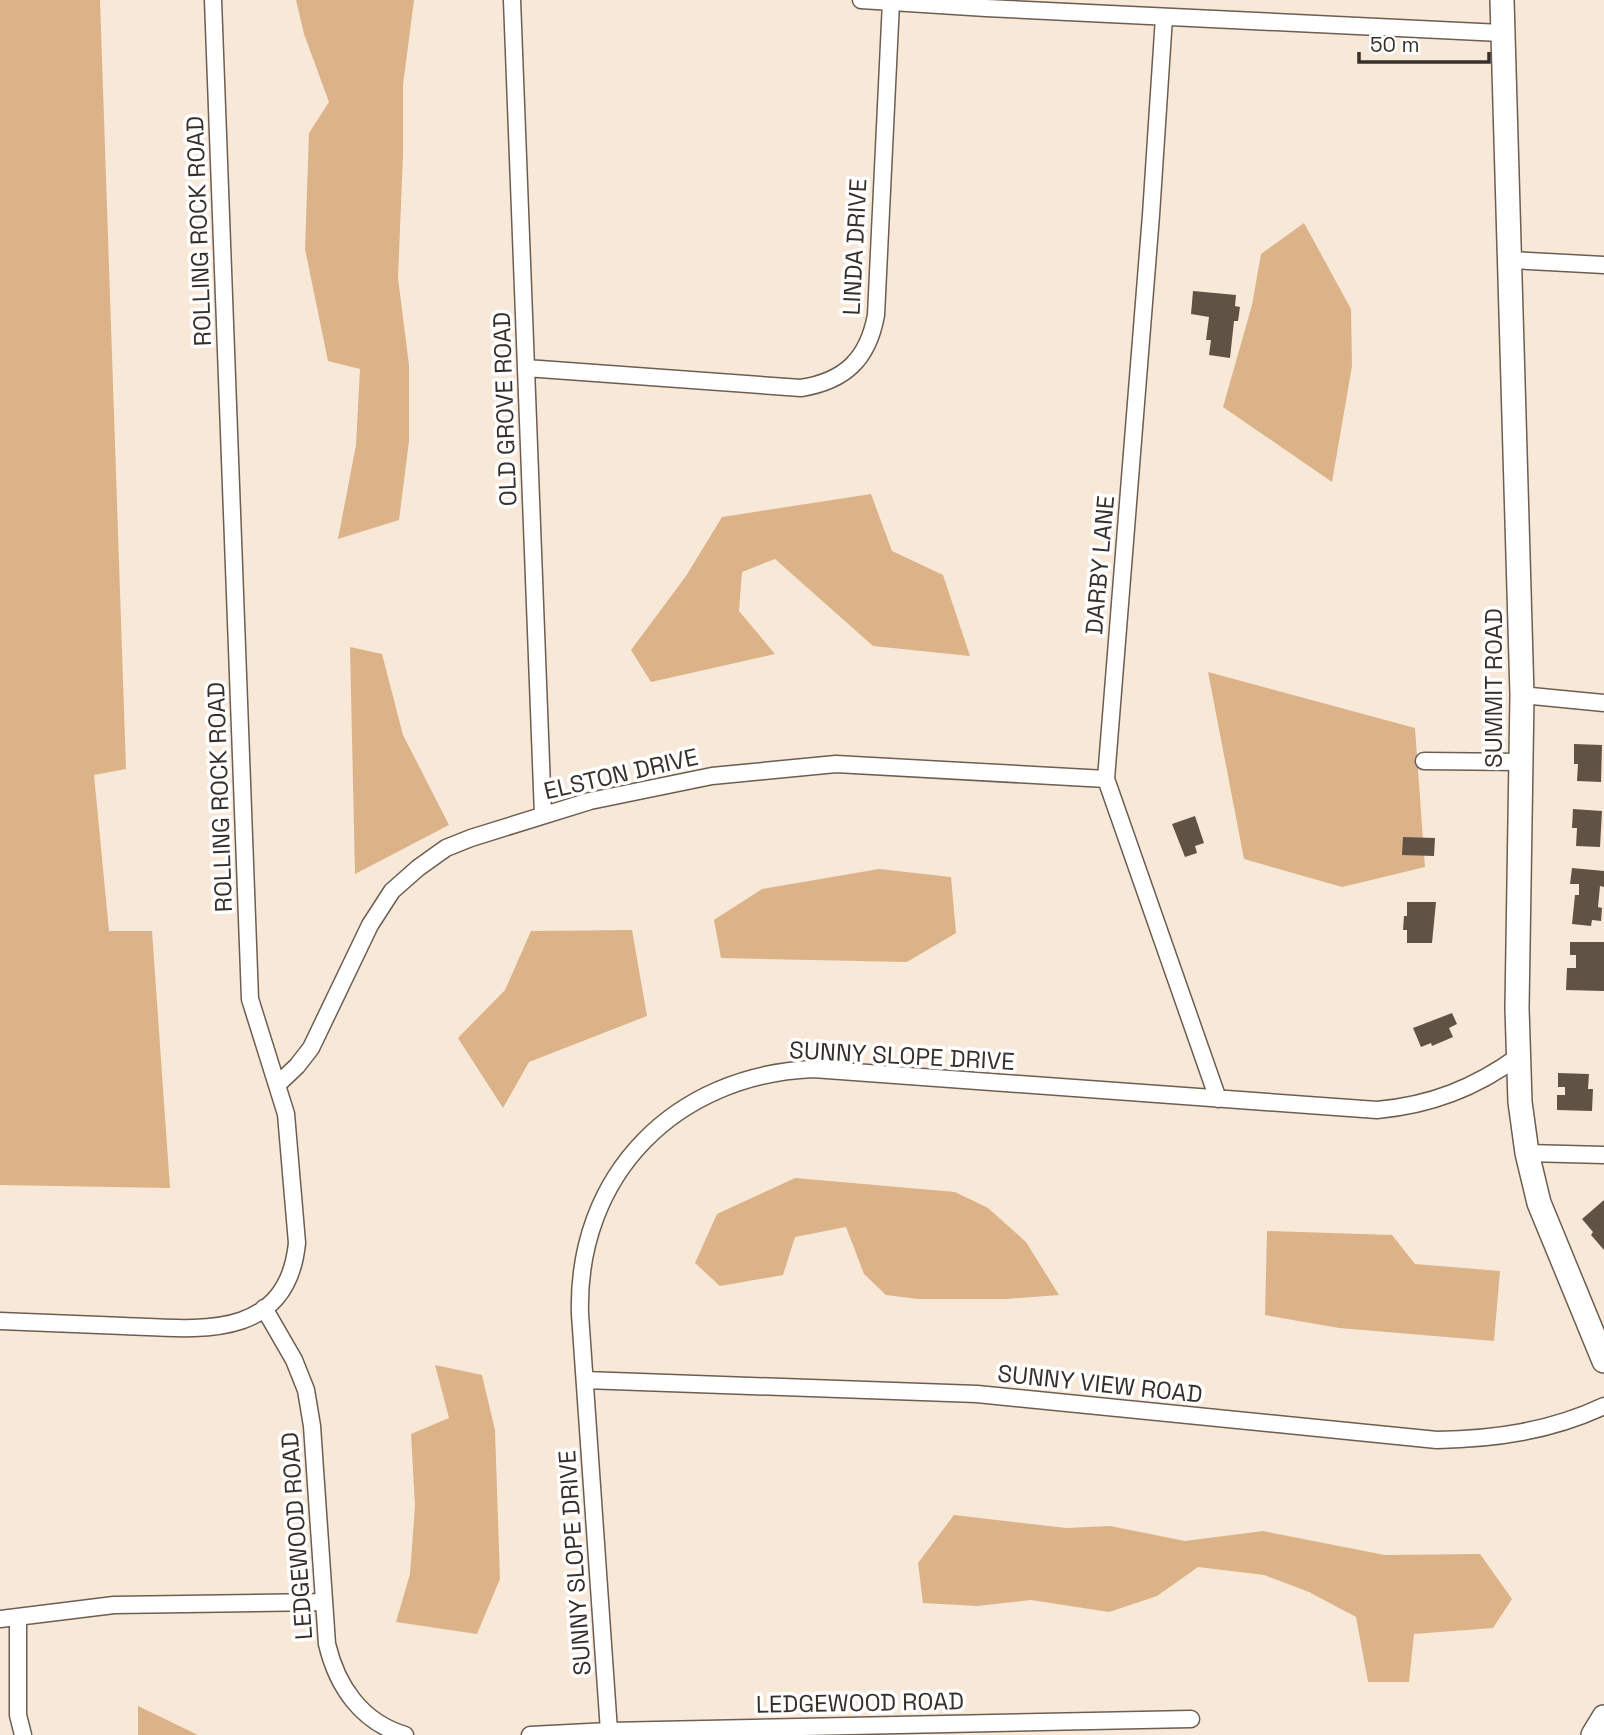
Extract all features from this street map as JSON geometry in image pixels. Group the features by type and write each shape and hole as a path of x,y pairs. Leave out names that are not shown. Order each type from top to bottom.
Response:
{"main road":[{"name":"SUMMIT ROAD","path":"1502,0 1522,695 1517,1008 1520,1102 1527,1153 1539,1203 1604,1361"},
{"path":"1593,1735 1604,1717"}],"street":[{"name":"ROLLING ROCK ROAD","path":"0,1321 209,1329 230,1325 264,1308 283,1290 295,1262 297,1243 286,1114 250,999 213,0"},
{"name":"OLD GROVE ROAD","path":"512,0 543,816"},
{"path":"861,0 1501,33"},
{"name":"LINDA DRIVE","path":"526,368 801,388 833,380 858,360 870,339 876,315 891,2"},
{"name":"DARBY LANE","path":"1164,17 1106,779 1218,1099"},
{"path":"1510,260 1604,265"},
{"path":"1522,695 1604,703"},
{"path":"1424,761 1521,762"},
{"name":"ELSTON DRIVE","path":"278,1084 311,1048 370,925 392,891 446,848 590,801 712,776 836,764 1106,779"},
{"name":"SUNNY SLOPE DRIVE","path":"609,1731 580,1300 582,1276 592,1228 625,1164 658,1128 697,1099 719,1088 765,1073 813,1069 1352,1109 1403,1107 1427,1102 1474,1085 1519,1056"},
{"path":"1527,1153 1604,1155"},
{"name":"LEDGEWOOD ROAD","path":"264,1308 294,1360 306,1390 312,1426 327,1644 332,1666 342,1687 356,1706 374,1721 405,1735"},
{"name":"SUNNY VIEW ROAD","path":"585,1380 977,1394 1437,1440 1514,1434 1552,1426 1604,1406"},
{"path":"0,1619 114,1605 324,1602"},
{"path":"18,1617 18,1715 23,1735"},
{"name":"LEDGEWOOD ROAD","path":"530,1735 1191,1719"}],"shaded area":[{"path":"0,0 100,0 126,769 94,775 109,931 152,931 170,1188 0,1185"},
{"path":"296,0 414,0 403,85 398,278 409,365 409,441 399,520 338,539 356,445 360,369 328,361 305,249 309,133 329,102 304,34"},
{"path":"1304,223 1351,309 1352,366 1332,482 1223,407 1252,305 1261,254"},
{"path":"871,494 892,551 943,575 970,656 873,646 775,559 742,572 739,611 775,654 651,682 631,650 686,576 722,517"},
{"path":"350,647 382,654 403,735 449,825 355,874"},
{"path":"1208,672 1415,728 1425,867 1342,887 1244,859"},
{"path":"879,869 951,877 956,933 907,962 721,958 714,920 762,889"},
{"path":"632,930 647,1016 529,1062 503,1108 458,1038 505,990 531,931"},
{"path":"795,1178 955,1192 988,1208 1026,1242 1059,1295 1006,1299 918,1299 886,1295 864,1274 846,1227 795,1237 783,1275 720,1286 695,1263 717,1214"},
{"path":"1267,1231 1392,1235 1415,1264 1500,1271 1494,1341 1339,1328 1265,1315"},
{"path":"435,1365 482,1375 495,1430 500,1579 477,1634 396,1622 410,1574 415,1506 411,1434 449,1418"},
{"path":"954,1515 1066,1528 1110,1526 1185,1541 1263,1531 1385,1555 1480,1554 1512,1599 1493,1628 1414,1634 1409,1682 1368,1682 1356,1617 1309,1592 1264,1575 1198,1567 1157,1596 1109,1612 1031,1600 977,1606 923,1603 918,1563"},
{"path":"138,1706 198,1735 138,1735"}],"building":[{"path":"1193,291 1236,295 1235,306 1240,307 1238,321 1234,321 1230,358 1209,355 1211,340 1206,340 1209,317 1191,314"},
{"path":"1574,744 1602,745 1601,782 1577,781 1578,764 1574,764"},
{"path":"1573,809 1602,811 1600,847 1576,846 1577,828 1572,828"},
{"path":"1195,816 1204,843 1195,846 1197,853 1185,857 1172,824"},
{"path":"1403,837 1435,838 1434,856 1402,855"},
{"path":"1572,868 1604,871 1604,887 1600,886 1598,907 1602,908 1601,921 1592,920 1591,926 1572,924 1579,884 1570,884"},
{"path":"1407,902 1436,902 1432,943 1407,943 1407,930 1403,930"},
{"path":"1570,942 1604,942 1604,991 1566,990 1567,968 1576,968 1576,955 1570,955"},
{"path":"1452,1013 1457,1024 1449,1028 1453,1037 1432,1046 1431,1043 1421,1047 1413,1028"},
{"path":"1558,1073 1589,1074 1588,1089 1593,1089 1592,1111 1557,1110 1557,1095 1565,1095 1565,1087 1558,1087"},
{"path":"1604,1200 1604,1250 1582,1219"}]}
